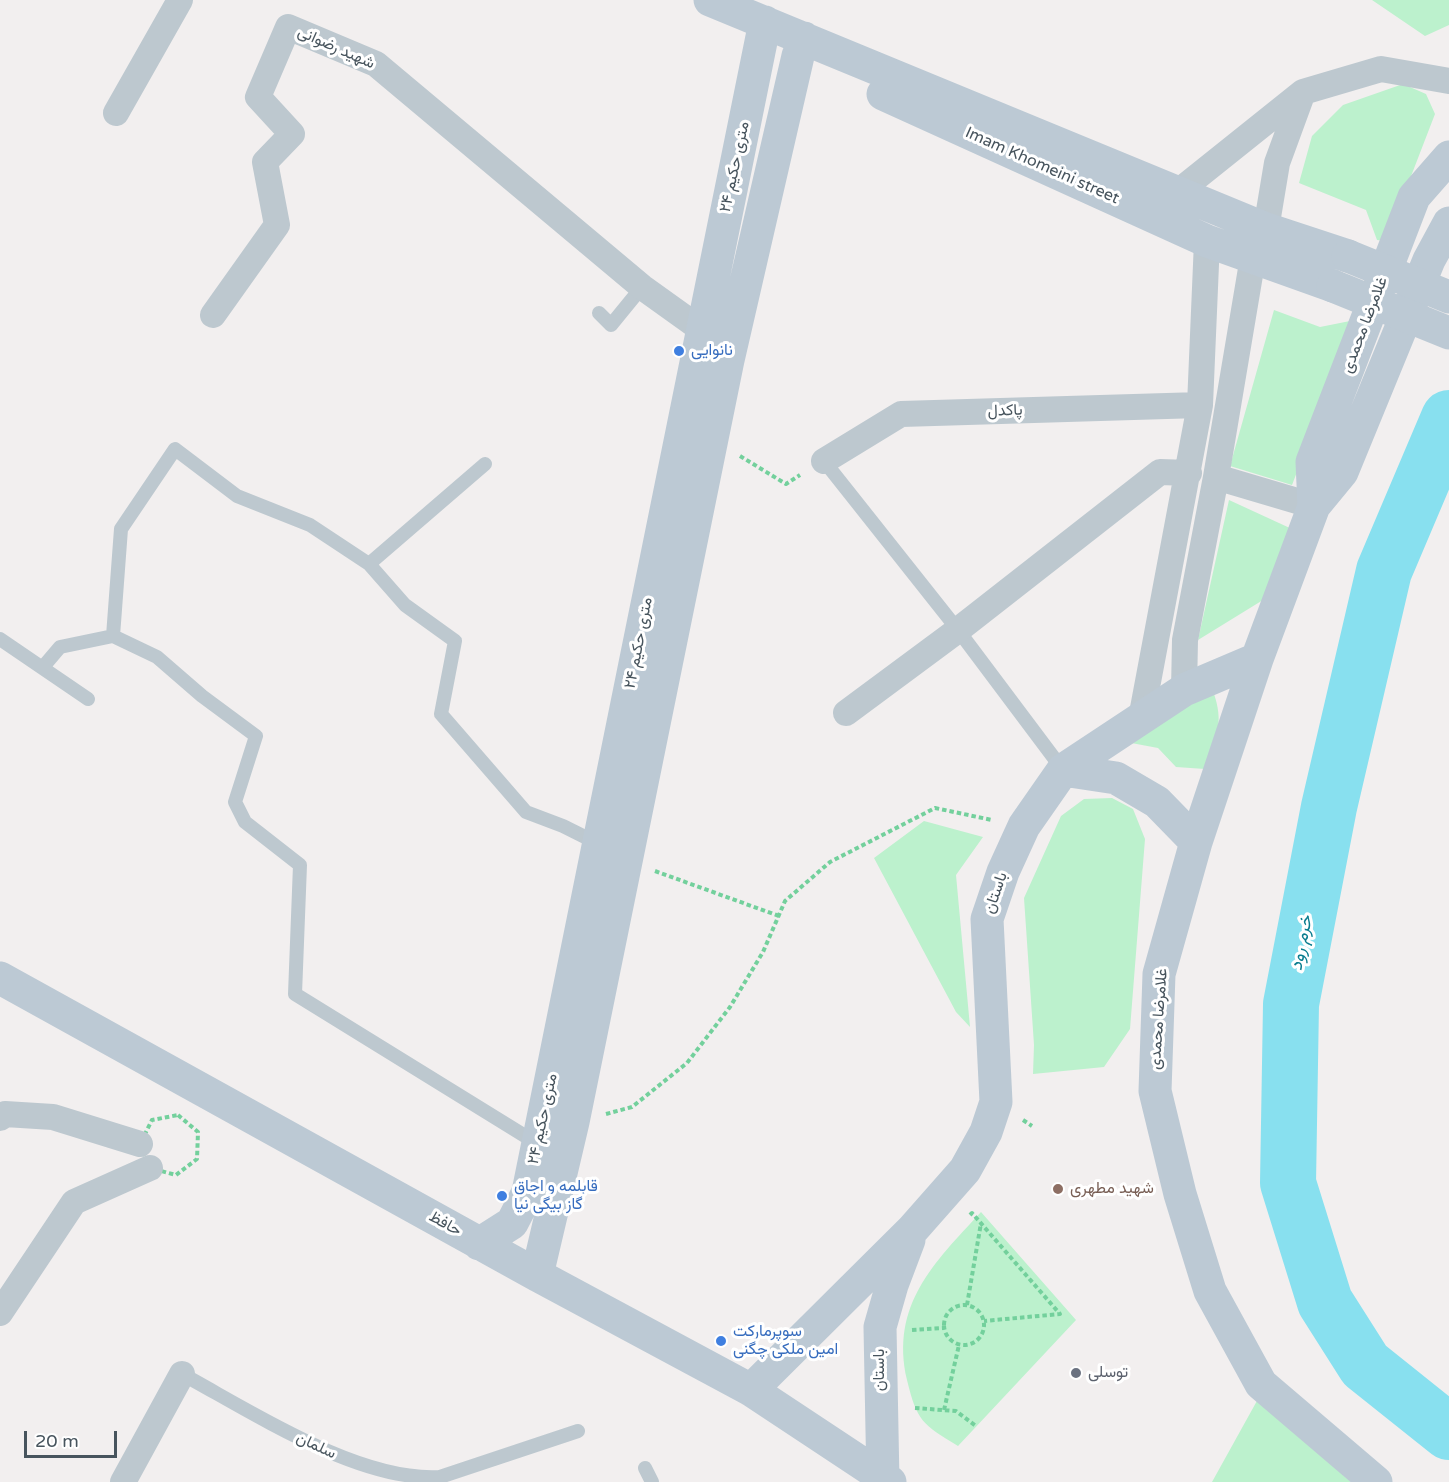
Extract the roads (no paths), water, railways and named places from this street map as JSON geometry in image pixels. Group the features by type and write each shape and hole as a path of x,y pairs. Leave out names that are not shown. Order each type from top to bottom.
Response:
{"main road":[{"name":"Imam Khomeini street","path":"710,0 765,22 801,47 1207,241 1259,243 1348,256 1449,297"},
{"name":"۲۴ متری حکیم","path":"479,1244 512,1223 528,1192 765,22"},
{"name":"Imam Khomeini street","path":"801,47 1178,192 1333,286 1449,333"},
{"name":"۲۴ متری حکیم","path":"537,1275 573,1122 712,440 801,47"},
{"name":"غلامرضا محمدی","path":"1314,506 1312,462 1414,196 1449,157"},
{"name":"غلامرضا محمدی","path":"1376,1482 1262,1384 1210,1291 1179,1194 1155,1091 1159,974 1196,842 1257,659 1314,506 1342,472 1429,260 1449,223"},
{"name":"باستان","path":"751,1390 913,1229 964,1170 986,1132 996,1102 987,920 1003,872 1024,826 1063,770 1184,690 1257,659"},
{"path":"1063,770 1116,778 1158,802 1196,842"},
{"name":"حافظ","path":"0,978 479,1244 751,1390 886,1481"},
{"name":"باستان","path":"886,1481 880,1327 892,1285 913,1229"}],"street":[{"path":"116,113 180,0"},
{"name":"شهید رضوانی","path":"213,315 277,225 265,162 292,135 258,97 288,27 376,64 642,287 702,330"},
{"path":"1178,192 1303,92 1381,69 1449,81"},
{"path":"1184,690 1185,640 1259,243 1277,163 1303,92"},
{"path":"1141,719 1200,405 1207,241"},
{"name":"پاکدل","path":"824,461 901,414 1200,405"},
{"path":"846,713 958,630 1160,472 1189,473"},
{"path":"1216,477 1314,506"},
{"path":"0,1118 5,1114 53,1117 140,1144"},
{"path":"0,1313 74,1203 150,1168"},
{"name":"سلمان","path":"123,1482 182,1374"}],"lane":[{"path":"599,312 611,325 642,287"},
{"path":"113,636 121,530 175,449 237,496 310,525 369,564 405,605 455,641 441,714 525,812 563,826 599,844"},
{"path":"824,461 958,630 1063,770"},
{"path":"369,564 486,464"},
{"path":"43,667 60,646 113,636 157,657 202,696 256,736 235,802 245,822 300,865 295,994 538,1144"},
{"path":"0,639 88,699"},
{"name":"سلمان","path":"182,1374 309,1444 368,1469 425,1479 440,1477 578,1431"},
{"path":"645,1468 652,1482"}],"waterway":[{"name":"خرم رود","path":"1449,418 1384,571 1329,807 1291,1004 1288,1183 1325,1302 1365,1365 1449,1432"}],"place":[{"name":"نانوایی","path":"679,351"},
{"name":"شهید مطهری","path":"1058,1189"},
{"name":"قابلمه و اجاق گاز بیگی نیا","path":"502,1196"},
{"name":"سوپرمارکت امین ملکی چگنی","path":"721,1341"},
{"name":"توسلی","path":"1076,1373"}]}
